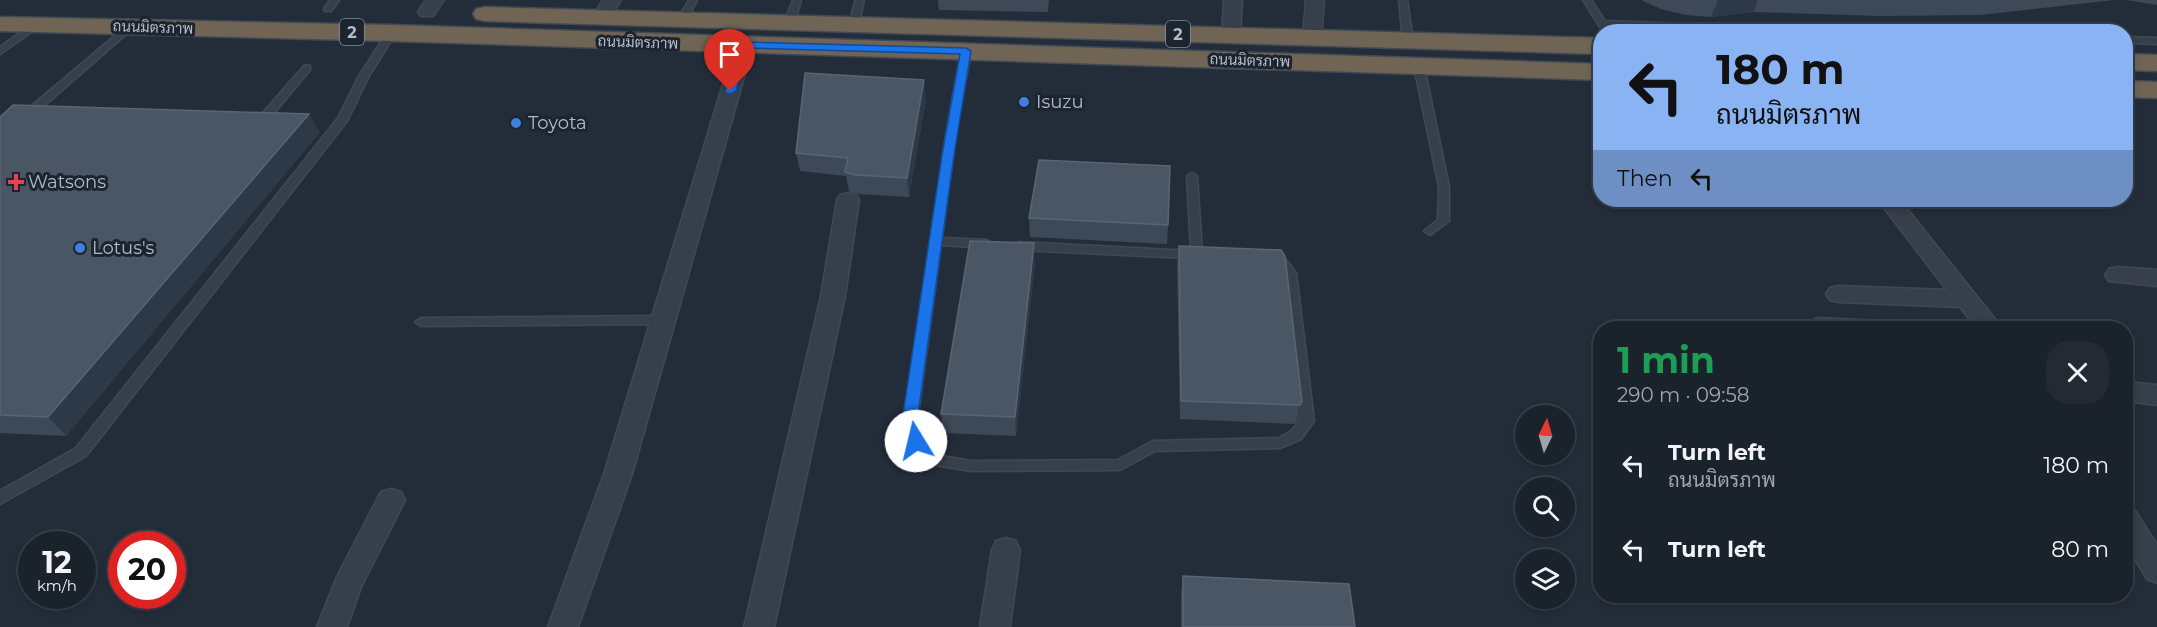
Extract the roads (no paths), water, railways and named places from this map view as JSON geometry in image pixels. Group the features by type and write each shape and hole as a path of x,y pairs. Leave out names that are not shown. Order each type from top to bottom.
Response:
{"highway":[{"name":"ถนนมิตรภาพ","path":"248,7 332,5 688,9 756,20 793,11 857,12 1231,36 1408,41 1593,34"},
{"name":"ถนนมิตรภาพ","path":"0,24 27,6 128,11 391,33 1593,72"},
{"path":"744,45 756,20"},
{"path":"2133,62 2157,63"},
{"path":"2133,89 2157,90"}],"street":[{"path":"1231,36 1233,0"},
{"path":"1312,39 1315,0"},
{"path":"563,627 618,474 744,45"},
{"path":"759,627 833,296 848,200"},
{"path":"1894,207 1984,321"},
{"path":"2116,275 2157,278"},
{"path":"1838,294 1966,299"},
{"path":"2133,393 2157,395"},
{"path":"332,627 347,586 391,500"},
{"path":"2139,531 2157,570"},
{"path":"995,627 1006,550"}],"lane":[{"path":"1403,0 1408,41"},
{"path":"1587,0 1600,24"},
{"path":"0,51 27,6"},
{"path":"16,125 128,11"},
{"path":"0,498 81,452 343,119 364,76 391,33"},
{"path":"2133,40 2157,41"},
{"path":"966,51 935,241 911,415 916,441 923,454 940,461 971,466 1120,465 1153,446 1280,443 1300,434 1307,421 1290,273 1282,263 1260,261"},
{"path":"1419,66 1444,187 1443,221 1430,231"},
{"path":"265,117 307,68"},
{"path":"1192,176 1197,255"},
{"path":"935,241 1218,257"},
{"path":"421,322 664,320"}],"place":[{"name":"Isuzu","path":"1024,102"},
{"name":"Toyota","path":"516,123"},
{"name":"Watsons","path":"16,182"},
{"name":"Lotus's","path":"80,248"}]}
